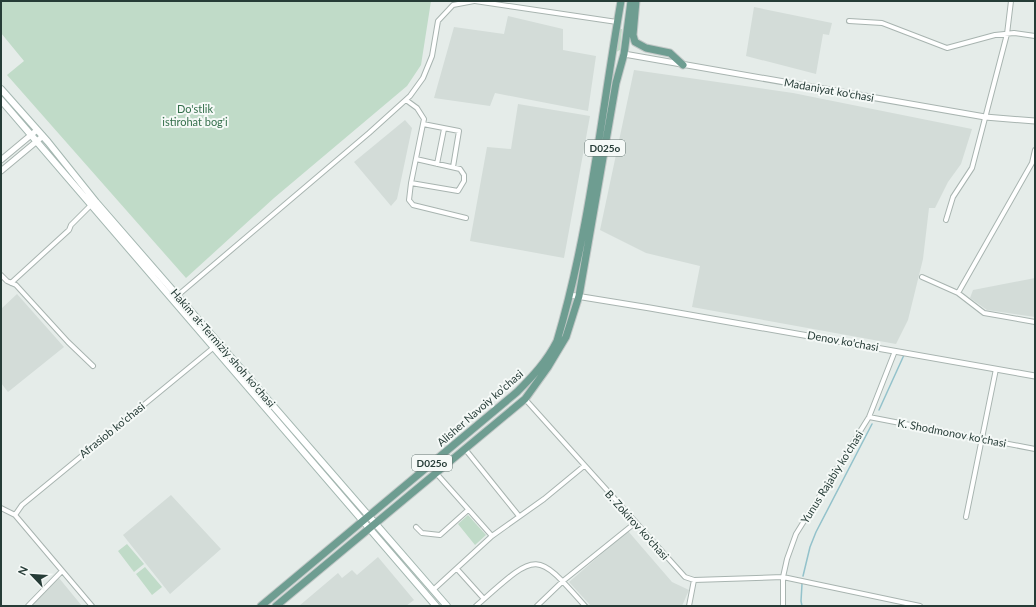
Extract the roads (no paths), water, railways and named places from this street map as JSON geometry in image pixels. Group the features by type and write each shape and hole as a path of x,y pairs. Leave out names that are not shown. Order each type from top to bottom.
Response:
{"main road":[{"name":"D025o","path":"570,295 596,164 621,1"},
{"name":"D025o","path":"579,296 616,82 624,54 631,1"},
{"path":"636,1 635,42 646,48 670,53 683,65"},
{"path":"617,22 623,20 628,23"},
{"path":"612,53 616,57 624,54"},
{"name":"Hakim at-Termiziy shoh ko'chasi","path":"1,89 34,132"},
{"name":"Hakim at-Termiziy shoh ko'chasi","path":"1,100 40,138 447,606"},
{"name":"Hakim at-Termiziy shoh ko'chasi","path":"40,138 92,205 213,348 436,606"},
{"name":"Alisher Navoiy ko’chasi","path":"261,606 369,517 533,376 557,341 570,295"},
{"name":"Alisher Navoiy ko’chasi","path":"276,606 525,399 548,367 566,337 579,296"}],"street":[{"path":"177,296 406,100 423,78 432,56 438,21 453,5 475,1 617,22"},
{"path":"946,220 953,197 972,168 1007,34 1011,1"},
{"path":"849,21 882,23 947,48 995,35 1007,34 1035,36"},
{"name":"Madaniyat ko'chasi","path":"624,54 985,117 1035,121"},
{"path":"406,100 417,108 424,119 409,200 413,205 466,218"},
{"path":"423,124 459,131 452,167"},
{"path":"437,164 444,129"},
{"path":"1,160 34,132"},
{"path":"1,171 40,138"},
{"path":"958,293 1032,163 1035,150"},
{"path":"411,183 458,191 464,181 464,175 460,169 416,159"},
{"path":"11,283 69,230 71,225 92,205"},
{"path":"1,275 7,282 16,284 68,342 93,366"},
{"path":"922,277 958,293 984,313 1035,322"},
{"name":"Denov ko'chasi","path":"570,295 1035,376"},
{"name":"Afrasiob ko'chasi","path":"15,515 22,504 213,348"},
{"name":"Yunus Rajabiy ko'chasi","path":"784,606 784,577 787,559 796,534 869,417 895,351"},
{"path":"966,517 996,369"},
{"name":"B. Zokirov ko'chasi","path":"525,399 680,573 685,577 694,580"},
{"name":"K. Shodmonov ko'chasi","path":"869,417 1035,449"},
{"path":"465,449 519,516"},
{"path":"433,590 492,536 544,499 584,466"},
{"path":"436,473 492,536"},
{"path":"1,508 15,515 92,606"},
{"path":"416,527 422,533 440,534 468,510"},
{"path":"537,606 563,581 635,522"},
{"path":"476,606 514,572 526,564 533,563 545,566 563,581 585,606"},
{"path":"457,569 484,599"},
{"path":"28,606 62,571"},
{"path":"689,606 694,580 784,577 920,606"}],"waterway":[{"path":"879,410 904,355"},
{"path":"803,576 810,547 816,532 872,424"},
{"path":"802,584 802,606"}],"park label":[{"name":"Do'stlik istirohat bog'i","path":"195,115"}]}
